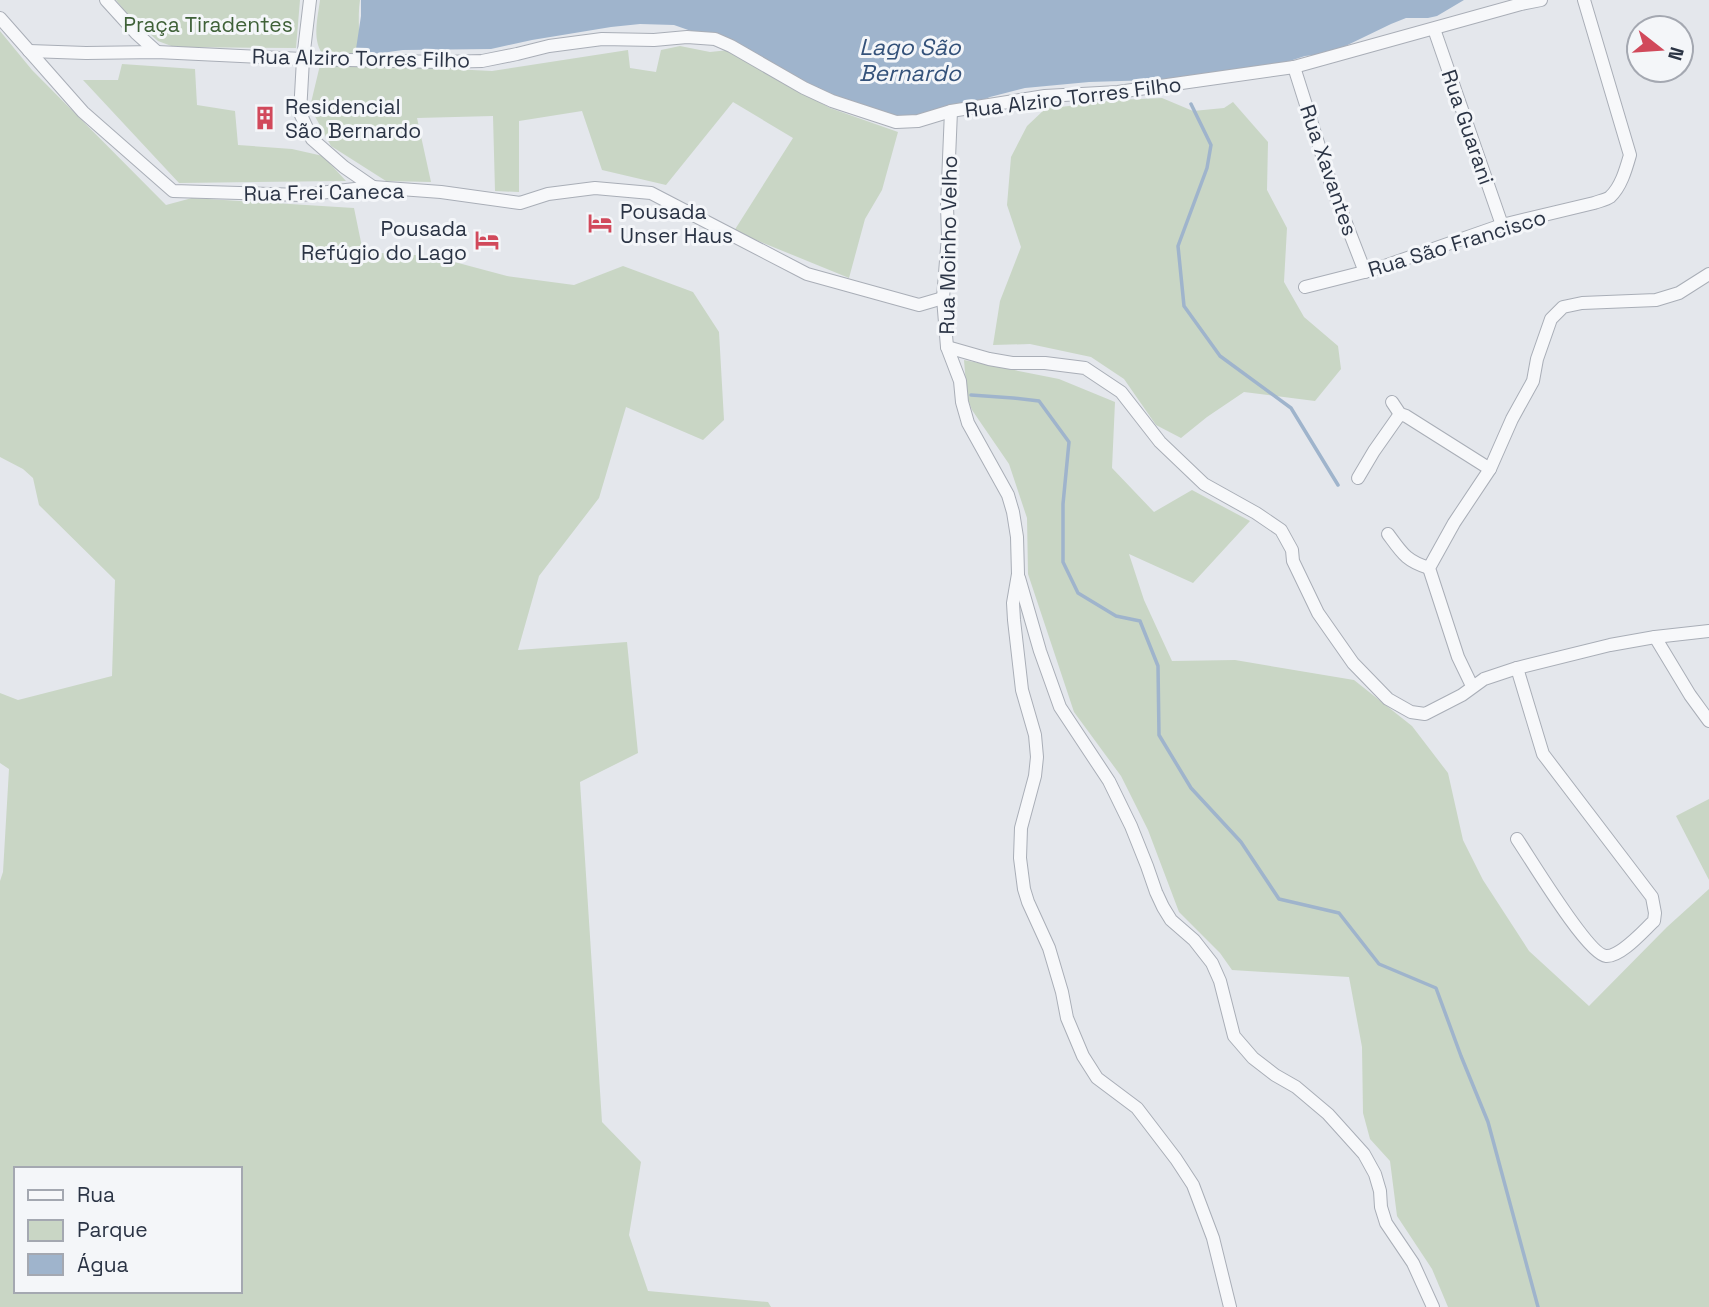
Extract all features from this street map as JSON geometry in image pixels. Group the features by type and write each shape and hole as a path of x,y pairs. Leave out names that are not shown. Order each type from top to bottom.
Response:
{"street":[{"path":"106,0 157,52"},
{"path":"310,0 300,113 312,139 344,167 373,187"},
{"name":"Rua Alziro Torres Filho","path":"29,51 157,52 440,62 482,61 549,46 602,39 715,39 832,101 896,122 918,121 951,111 1045,96 1118,92 1294,67 1541,0"},
{"name":"Rua São Francisco","path":"1305,287 1376,269 1502,225 1608,198 1617,188 1630,155 1584,0"},
{"name":"Rua Frei Caneca","path":"0,18 83,112 173,191 301,195 373,187 441,192 520,203 548,194 596,188 651,193 807,274 919,305 943,298"},
{"name":"Rua Guarani","path":"1434,29 1502,225"},
{"name":"Rua Xavantes","path":"1294,67 1332,187 1365,272"},
{"name":"Rua Moinho Velho","path":"951,111 943,298 947,347 960,381 968,423 1008,495 1017,537 1018,574 1013,603 1022,690 1035,735 1037,757 1035,776 1021,828 1020,858 1024,889 1049,948 1067,1018 1083,1056 1097,1078 1137,1108 1176,1158 1193,1185 1213,1238 1230,1307"},
{"path":"1472,686 1458,657 1429,568 1454,523 1490,470 1532,381 1550,319 1563,307 1582,303 1657,300 1679,293 1709,274"},
{"path":"947,347 1012,363 1045,363 1085,368 1121,392 1160,442 1204,484 1281,530 1318,613 1353,663 1388,699 1411,712 1425,714 1462,695 1484,679 1517,667 1609,645 1709,631"},
{"path":"1392,402 1400,414 1490,470"},
{"path":"1358,478 1400,414"},
{"path":"1388,534 1413,564 1429,568"},
{"path":"1018,574 1040,651 1060,707 1109,782 1131,826 1156,892 1171,920 1194,940 1212,963 1220,981 1234,1035 1253,1058 1328,1114 1364,1154 1375,1174 1386,1223 1413,1263 1433,1307"},
{"path":"1655,637 1709,721"},
{"path":"1517,667 1543,754 1651,897 1654,921 1618,954 1606,956 1597,953 1573,923 1517,839"}],"green space":[{"name":"Praça Tiradentes","path":"116,0 300,0 296,48 174,47 158,41 128,15"},
{"path":"320,0 360,0 358,55 322,53 316,34"},
{"path":"0,31 32,70 166,205 192,198 354,208 363,252 432,256 507,276 574,285 623,266 693,292 719,332 724,420 703,440 626,407 599,498 539,576 518,650 627,642 638,753 580,782 602,1122 641,1162 629,1235 648,1291 768,1302 771,1307 0,1307 0,881 3,872 9,769 0,763 0,693 18,700 112,676 115,580 39,505 33,478 23,469 0,457"},
{"path":"680,46 710,52 729,50 830,108 898,132 882,190 865,219 849,278 734,231 793,138 733,102 666,185 602,170 582,111 519,121 519,192 495,191 493,116 417,118 431,182 386,181 331,146 310,107 320,65 492,71 628,50 630,68 656,72 661,50"},
{"path":"122,64 195,69 197,105 235,111 238,145 292,149 323,156 346,181 179,183 83,80 118,80"},
{"path":"1162,98 1193,111 1224,108 1233,102 1268,142 1267,190 1287,228 1284,282 1304,317 1338,346 1341,369 1315,401 1244,392 1181,438 1156,425 1124,379 1091,357 1030,344 993,345 1000,301 1021,247 1007,205 1011,157 1027,126 1045,109 1116,100"},
{"path":"964,360 1059,379 1115,402 1112,468 1154,512 1192,490 1250,521 1193,583 1129,554 1144,600 1172,661 1235,660 1354,680 1412,726 1448,773 1463,840 1483,880 1529,951 1589,1006 1667,927 1709,889 1709,1307 1448,1307 1432,1269 1397,1216 1390,1161 1370,1139 1363,1113 1362,1047 1349,977 1232,970 1220,953 1179,912 1148,830 1121,776 1074,712 1028,574 1027,518 1009,464 972,410 967,397"},
{"path":"1709,799 1709,880 1676,816"}],"water":[{"name":"Lago São Bernardo","path":"361,0 1464,0 1437,16 1406,18 1331,53 1305,56 1271,67 1186,79 1089,82 1025,88 976,103 897,119 861,110 674,25 611,27 491,49 403,50 361,54 356,49"}],"waterway":[{"path":"1191,104 1211,145 1207,168 1178,246 1184,306 1220,356 1291,408 1338,485"},
{"path":"971,395 1039,401 1069,442 1063,504 1063,562 1078,593 1116,616 1140,621 1158,666 1159,735 1191,788 1241,842 1279,899 1339,913 1379,964 1436,988 1488,1122 1538,1307"}],"place":[{"name":"Residencial São Bernardo","path":"265,118"},
{"name":"Pousada Unser Haus","path":"600,223"},
{"name":"Pousada Refúgio do Lago","path":"487,240"}]}
